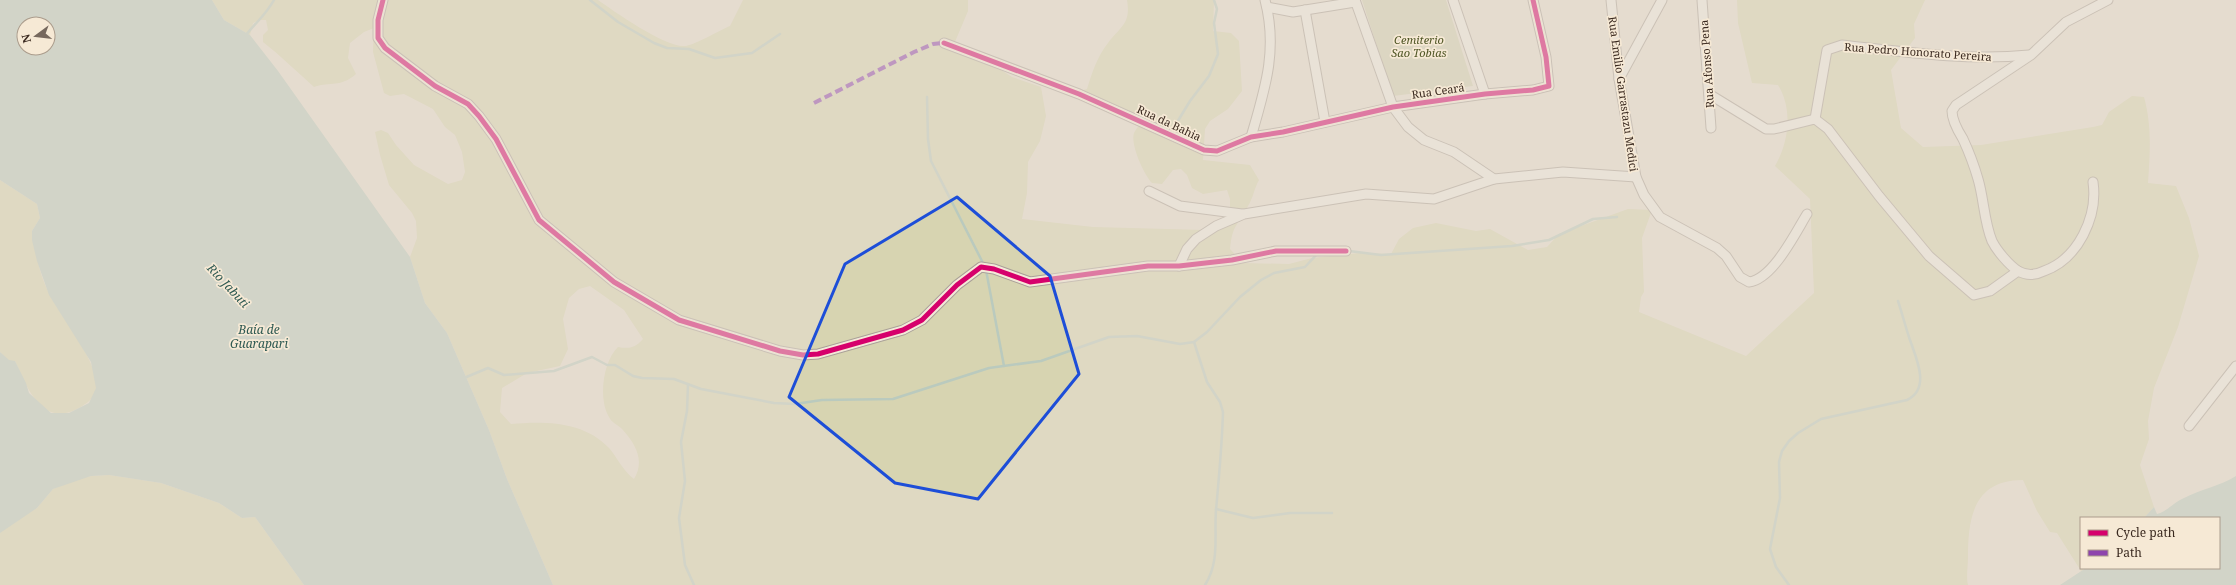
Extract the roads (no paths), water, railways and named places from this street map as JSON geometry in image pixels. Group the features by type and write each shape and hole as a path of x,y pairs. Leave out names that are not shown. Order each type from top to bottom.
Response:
{"street":[{"path":"383,0 378,20 378,38 385,48 435,86 468,104 479,116 496,139 539,220 614,282 679,320 742,337 780,351 803,355 818,354 903,330 922,320 957,285 981,267 994,269 1030,282 1148,266 1180,266 1232,260 1276,251 1346,251"},
{"path":"1453,0 1485,94"},
{"name":"Rua Ceará","path":"1393,107 1485,94 1532,90 1549,86 1546,57 1533,0"},
{"name":"Rua Emilio Garrastazu Medici","path":"1244,214 1366,194 1434,199 1494,179 1563,172 1636,177 1619,79 1611,0"},
{"path":"1619,79 1662,0"},
{"name":"Rua Afonso Pena","path":"1702,0 1711,128"},
{"path":"2093,182 2094,197 2091,216 2084,232 2066,259 2057,266 2037,274 2028,275 2018,271 1992,241 1978,179 1952,111 1956,105 2031,55 2066,22 2108,0"},
{"path":"1251,136 1269,74 1271,48 1266,3 1293,12 1355,1 1393,107 1408,127 1424,140 1454,152 1494,179"},
{"path":"1305,10 1324,122"},
{"name":"Rua da Bahia","path":"944,43 1079,94 1204,150 1217,151 1251,136 1393,107"},
{"name":"Rua Pedro Honorato Pereira","path":"1815,119 1827,50 1842,45 1942,56 1995,58 2031,55"},
{"path":"1709,94 1766,129 1774,129 1815,119 1828,129 1879,196 1930,256 1971,293 1976,295 1990,291 2018,271"},
{"path":"1636,177 1644,195 1660,217 1717,248 1726,256 1740,277 1749,282 1761,276 1778,259 1807,214"},
{"path":"1149,191 1180,206 1244,214"},
{"path":"1180,266 1187,249 1196,239 1216,226 1244,214"},
{"path":"2189,426 2236,366"}],"water":[{"name":"Baía de Guarapari","path":"0,0 212,0 224,20 250,35 278,71 410,257 425,303 447,333 489,430 507,479 553,585 304,585 255,517 242,518 219,503 161,483 109,475 91,476 53,489 37,508 0,533 0,352 9,360 15,361 26,383 29,393 51,413 69,413 89,403 96,388 91,362 49,295 37,261 32,240 32,231 40,218 37,204 0,180"},
{"path":"2236,476 2236,585 2060,585 2084,569 2220,569 2220,517 2145,517 2154,507 2157,514 2161,513 2180,500"}],"waterway":[{"path":"246,35 271,6 274,0"},
{"path":"590,0 618,22 654,43 667,48 689,49 715,58 752,53 780,34"},
{"path":"1173,129 1190,101 1209,76 1218,54 1214,23 1217,9 1214,0"},
{"path":"927,97 928,139 931,161 984,265"},
{"path":"1349,251 1381,255 1512,246 1549,240 1593,219 1617,217"},
{"path":"464,378 488,368 504,375 554,371 592,357 607,365 615,365 633,376 642,378 674,379 701,389 774,403 795,404 822,400 893,399 989,368 1041,361 1109,337 1137,336 1180,344 1194,342 1207,332 1240,297 1261,280 1274,273 1305,267 1318,253"},
{"path":"986,270 1004,366"},
{"path":"1789,585 1776,567 1770,549 1780,498 1779,462 1782,451 1789,441 1798,433 1821,419 1907,400 1915,395 1919,388 1920,371 1898,301"},
{"path":"1194,342 1207,382 1220,402 1223,412 1216,510 1215,558 1210,576 1205,585"},
{"path":"688,384 687,411 681,442 685,481 679,518 685,565 694,585"},
{"path":"1216,509 1253,518 1290,513 1332,513"}],"park label":[{"name":"Cemiterio Sao Tobias","path":"1419,46"}],"water label":[{"name":"Rio Jabuti","path":"228,286"}]}
